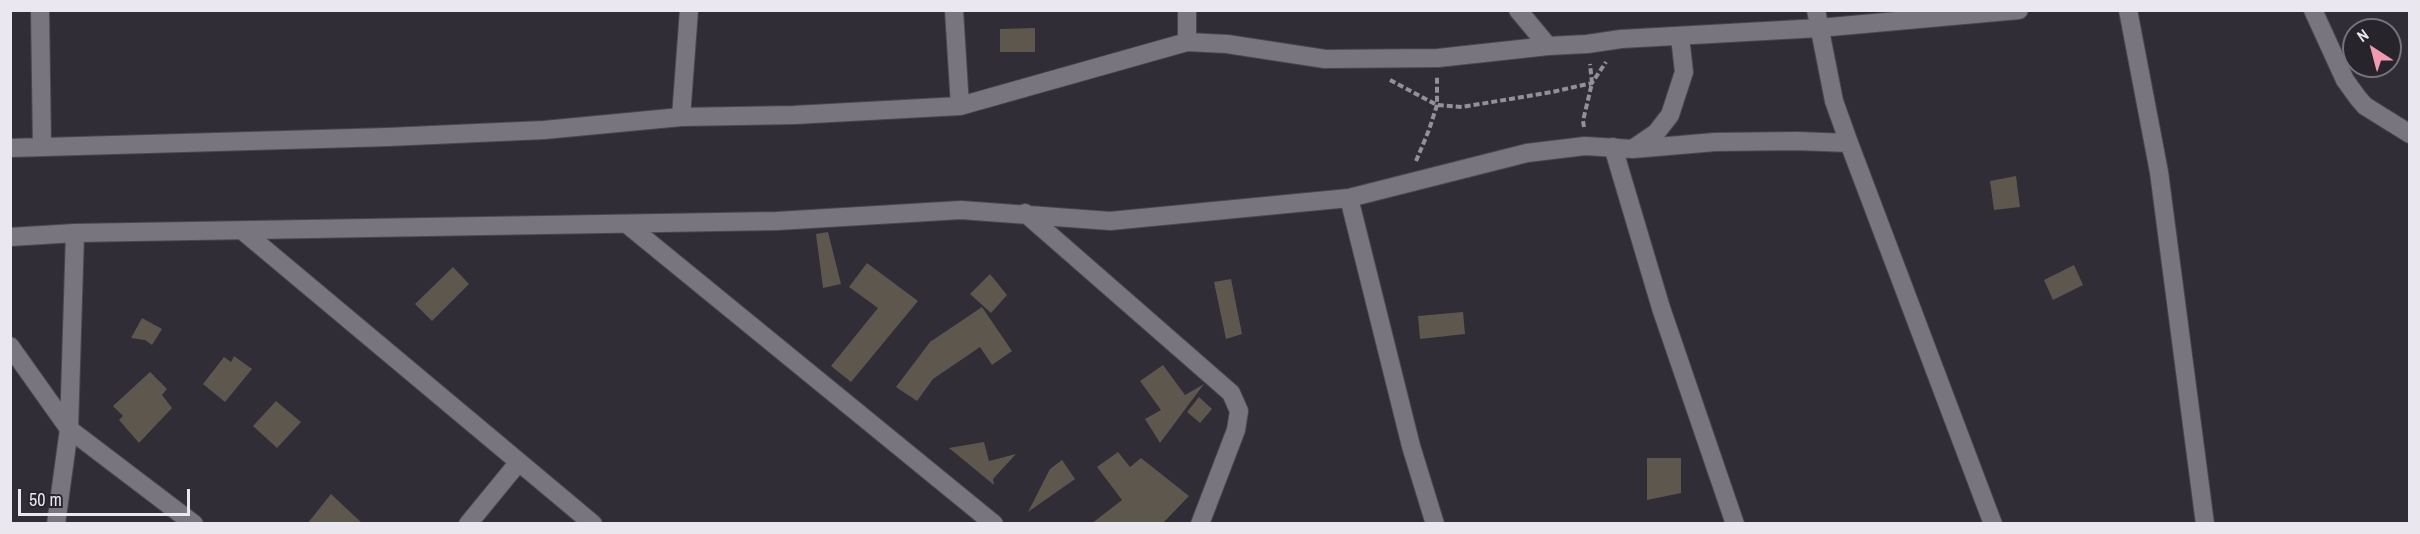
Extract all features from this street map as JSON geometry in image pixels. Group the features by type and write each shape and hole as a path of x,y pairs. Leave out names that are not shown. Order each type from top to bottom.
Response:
{"street":[{"path":"40,10 42,146"},
{"path":"681,117 689,10"},
{"path":"954,10 960,106"},
{"path":"1187,10 1187,42"},
{"path":"1518,10 1548,46"},
{"path":"10,148 399,137 544,130 681,117 794,116 960,106 1187,42 1227,44 1325,59 1438,58 1621,39 1680,37 1817,19 2019,10"},
{"path":"2128,10 2159,172 2205,524"},
{"path":"2313,10 2346,80 2358,98 2365,106 2409,134"},
{"path":"1817,19 1834,101 1993,524"},
{"path":"1633,149 1656,134 1670,115 1684,72 1680,37"},
{"path":"10,237 75,233 777,221 961,210 1110,221 1349,198 1527,153 1584,146 1633,149 1726,142 1849,143"},
{"path":"1613,147 1661,308 1735,524"},
{"path":"1349,198 1411,446 1435,524"},
{"path":"1025,213 1231,393 1239,411 1236,430 1200,524"},
{"path":"628,225 994,524"},
{"path":"243,231 593,524"},
{"path":"57,524 69,429 75,233"},
{"path":"10,346 69,429 194,524"},
{"path":"468,524 518,463"}],"path":[{"path":"1584,146 1583,121 1592,83 1621,39"},
{"path":"1587,44 1592,83"},
{"path":"1403,185 1421,150 1437,105 1438,58"},
{"path":"1384,77 1437,105 1462,107 1592,83"}],"building":[{"path":"1035,28 1035,52 1000,52 1000,29"},
{"path":"2016,176 2020,207 1994,210 1990,181"},
{"path":"828,232 841,284 823,288 816,234"},
{"path":"867,263 918,301 851,382 831,366 878,308 849,287"},
{"path":"2074,265 2083,285 2053,300 2044,280"},
{"path":"453,267 469,284 432,321 415,304"},
{"path":"990,274 1007,295 991,313 970,294"},
{"path":"1231,279 1242,334 1226,339 1214,282"},
{"path":"982,307 1012,351 992,365 980,347 933,379 917,401 896,387 930,342"},
{"path":"1463,312 1465,334 1420,339 1418,316"},
{"path":"142,318 162,329 152,345 145,340 131,338"},
{"path":"234,356 252,369 225,402 203,384 224,357 231,362"},
{"path":"1163,365 1185,395 1204,384 1160,443 1145,419 1161,410 1140,381"},
{"path":"150,372 167,389 162,395 172,408 139,443 119,420 123,416 113,406"},
{"path":"1199,397 1212,409 1200,423 1187,412"},
{"path":"276,401 301,422 277,448 253,426"},
{"path":"984,442 989,461 1016,454 993,479 994,485 949,448"},
{"path":"1118,452 1130,467 1141,458 1189,496 1162,524 1091,524 1122,500 1097,467"},
{"path":"1647,458 1681,458 1681,493 1647,500"},
{"path":"1062,460 1075,479 1028,512 1050,469"},
{"path":"331,494 363,524 307,524"}]}
